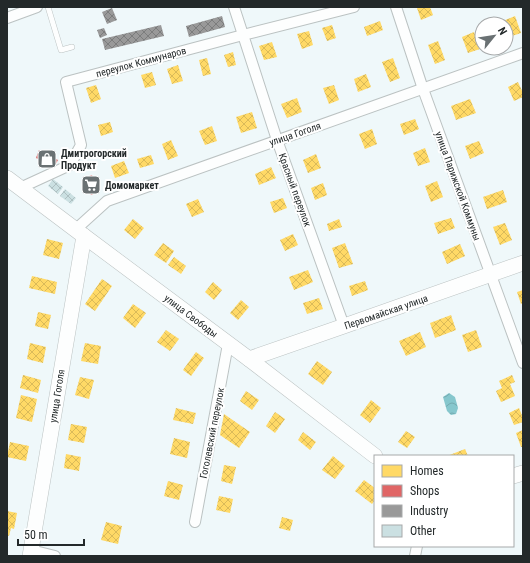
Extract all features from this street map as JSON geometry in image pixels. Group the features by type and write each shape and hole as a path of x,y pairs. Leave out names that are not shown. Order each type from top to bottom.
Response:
{"street":[{"path":"7,18 37,7"},
{"name":"Красный переулок","path":"234,7 278,140 344,326"},
{"name":"переулок Коммунаров","path":"20,188 70,165 81,145 66,82 354,7"},
{"name":"улица Парижской Коммуны","path":"396,7 423,89 523,364"},
{"name":"улица Гоголя","path":"31,553 79,233 107,201 523,53"},
{"name":"улица Свободы","path":"7,178 249,359 374,455"},
{"name":"Первомайская улица","path":"249,359 523,264"},
{"name":"Гоголевский переулок","path":"195,522 228,344"},
{"path":"31,553 55,556"}],"lane":[{"path":"48,7 60,50 72,47"}],"water":[{"path":"449,393 455,397 458,408 456,414 451,415 447,411 443,397"}],"building: Homes":[{"path":"430,7 433,15 421,20 417,8"},
{"path":"514,16 521,33 514,35"},
{"path":"380,21 383,30 367,36 364,27"},
{"path":"332,25 336,38 327,41 322,28"},
{"path":"309,31 313,45 302,49 297,34"},
{"path":"474,32 474,51 468,53 462,37"},
{"path":"438,41 445,60 435,64 428,45"},
{"path":"272,42 277,57 264,60 259,46"},
{"path":"233,52 236,65 228,67 224,55"},
{"path":"207,58 211,74 203,76 199,60"},
{"path":"393,58 400,78 390,82 382,62"},
{"path":"178,65 183,81 172,84 167,69"},
{"path":"152,72 156,85 145,88 141,75"},
{"path":"366,74 371,87 358,92 354,79"},
{"path":"518,82 523,93 523,97 514,101 508,87"},
{"path":"96,85 101,99 91,103 86,88"},
{"path":"334,85 339,100 329,104 323,88"},
{"path":"297,98 302,112 287,118 281,104"},
{"path":"470,99 476,113 456,120 451,106"},
{"path":"252,112 257,128 241,133 236,117"},
{"path":"415,119 419,129 404,135 400,124"},
{"path":"110,122 113,132 101,136 98,125"},
{"path":"212,126 217,141 205,145 199,131"},
{"path":"372,129 377,144 365,149 359,134"},
{"path":"171,140 178,156 168,160 162,144"},
{"path":"479,141 484,153 470,159 465,146"},
{"path":"425,148 430,162 418,166 413,153"},
{"path":"316,154 321,168 308,173 303,160"},
{"path":"151,155 154,164 140,168 137,159"},
{"path":"124,161 129,173 115,178 111,166"},
{"path":"271,167 276,178 259,185 255,174"},
{"path":"437,181 443,197 431,202 425,186"},
{"path":"323,183 327,195 315,200 311,188"},
{"path":"503,190 507,202 487,209 483,197"},
{"path":"283,198 287,208 274,213 270,202"},
{"path":"198,199 204,212 192,217 186,204"},
{"path":"451,218 455,228 438,234 434,223"},
{"path":"133,219 144,228 135,239 124,230"},
{"path":"339,219 342,227 329,231 327,224"},
{"path":"505,223 512,240 500,245 493,227"},
{"path":"293,234 298,245 285,251 280,240"},
{"path":"47,239 63,243 59,259 43,255"},
{"path":"163,243 174,251 166,263 154,255"},
{"path":"345,243 353,264 339,268 332,248"},
{"path":"460,244 465,256 447,264 442,252"},
{"path":"174,257 186,266 181,274 168,265"},
{"path":"308,270 313,282 294,290 289,277"},
{"path":"32,276 57,282 55,294 29,288"},
{"path":"102,279 112,286 95,311 85,304"},
{"path":"365,281 368,290 352,296 349,286"},
{"path":"213,282 222,290 214,300 205,292"},
{"path":"523,290 523,303 521,304 517,292"},
{"path":"319,298 323,309 307,314 303,303"},
{"path":"241,300 249,307 238,320 230,313"},
{"path":"133,304 146,313 135,328 123,318"},
{"path":"38,312 51,315 48,329 35,326"},
{"path":"451,315 456,330 435,338 430,323"},
{"path":"166,330 179,339 170,351 157,342"},
{"path":"476,330 482,347 468,352 462,335"},
{"path":"420,332 426,347 406,356 399,341"},
{"path":"30,343 46,347 43,363 27,359"},
{"path":"85,343 101,346 98,364 81,361"},
{"path":"196,352 204,358 191,376 183,370"},
{"path":"317,361 332,372 323,385 308,374"},
{"path":"23,375 41,380 38,393 20,388"},
{"path":"512,375 515,382 510,384 515,396 501,402 496,391 502,388 499,381"},
{"path":"80,377 94,380 89,399 75,395"},
{"path":"246,391 259,400 252,410 240,401"},
{"path":"21,395 37,399 32,422 16,418"},
{"path":"371,400 381,408 370,423 360,415"},
{"path":"176,408 196,413 193,424 173,420"},
{"path":"519,408 523,422 514,425 509,413"},
{"path":"275,412 285,419 275,433 266,426"},
{"path":"224,414 250,432 239,448 220,435"},
{"path":"71,424 87,427 84,443 68,440"},
{"path":"523,430 523,447 521,447 516,433"},
{"path":"406,431 415,437 407,448 398,442"},
{"path":"303,432 316,442 310,450 298,440"},
{"path":"174,438 190,442 187,458 170,454"},
{"path":"10,442 29,446 26,461 7,457"},
{"path":"465,449 468,455 450,455"},
{"path":"66,454 81,457 79,471 64,468"},
{"path":"333,456 345,466 335,479 322,470"},
{"path":"224,465 236,467 232,484 221,481"},
{"path":"364,480 374,487 374,501 372,504 355,491"},
{"path":"168,481 183,485 179,500 164,496"},
{"path":"219,496 233,499 230,513 216,510"},
{"path":"7,511 17,513 14,529 11,528 9,536 7,535"},
{"path":"282,517 293,520 290,531 279,528"},
{"path":"106,522 122,526 118,544 101,540"}],"building: Shops":[{"name":"Дмитрогорский Продукт","path":"39,150 58,160 54,167 36,158"},
{"name":"Домомаркет","path":"92,175 98,192 91,195 84,178"}],"building: Industry":[{"path":"112,8 117,20 107,24 102,12"},
{"path":"222,16 225,27 189,37 186,26"},
{"path":"161,25 164,36 105,50 102,39"},
{"path":"104,28 107,35 100,38 97,30"}],"building: Other":[{"path":"53,179 63,187 58,194 48,186"},
{"path":"65,189 76,198 71,204 60,196"}],"place":[{"name":"Дмитрогорский Продукт","path":"47,159"},
{"name":"Домомаркет","path":"91,185"}]}
